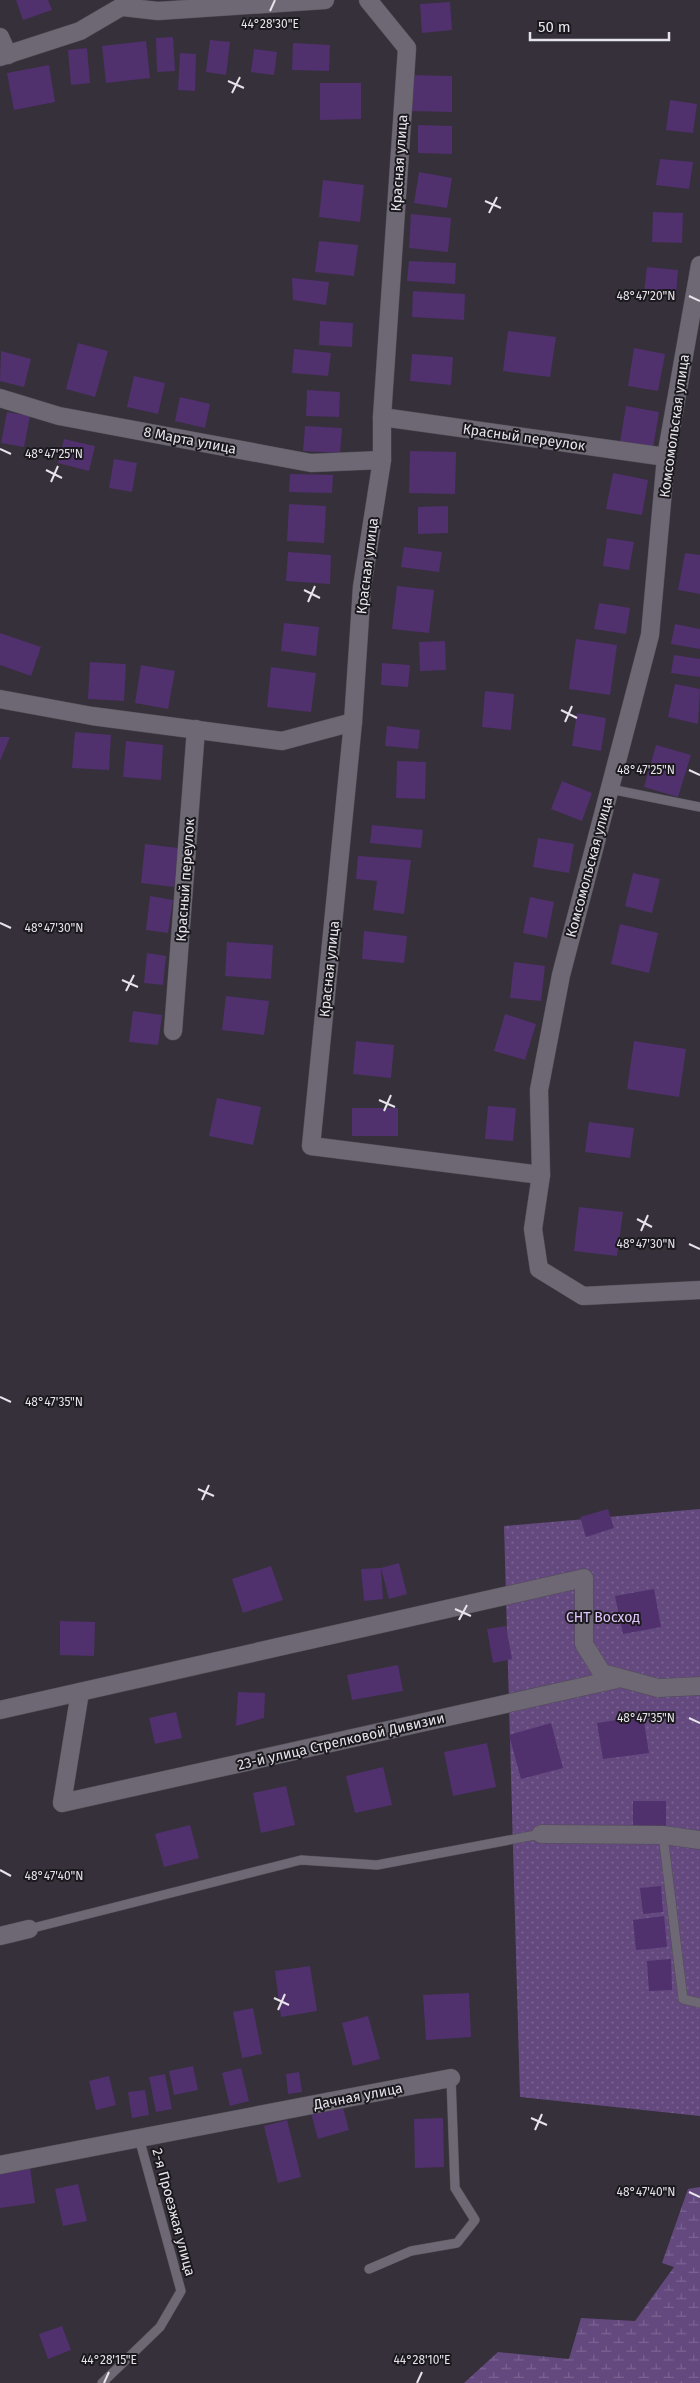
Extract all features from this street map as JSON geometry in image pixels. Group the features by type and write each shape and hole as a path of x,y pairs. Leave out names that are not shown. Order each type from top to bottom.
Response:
{"street":[{"path":"0,37 4,56 80,31 128,4 158,11 325,0"},
{"name":"Красная улица","path":"368,0 406,48 382,417 382,460 362,587 353,722 311,1146 541,1175"},
{"name":"Комсомольская улица","path":"700,265 666,457 650,635 561,975 539,1090 541,1175 533,1229 539,1269 582,1296 700,1290"},
{"name":"8 Марта улица","path":"0,398 59,416 311,463 382,460"},
{"name":"Красный переулок","path":"382,417 666,457"},
{"path":"0,699 92,716 282,741 353,722"},
{"name":"Красный переулок","path":"174,1031 196,729"},
{"path":"0,1710 584,1578 584,1644 602,1673 658,1688 700,1686"},
{"name":"23-й улица Стрелковой Дивизии","path":"80,1692 62,1803 620,1678"},
{"path":"542,1834 663,1835 700,1840"},
{"path":"0,1936 29,1929"},
{"name":"Дачная улица","path":"0,2165 451,2078"}],"lane":[{"path":"610,789 700,807"},
{"path":"29,1929 300,1860 377,1865 542,1834"},
{"path":"663,1835 683,2000 700,2003"},
{"name":"Дачная улица","path":"369,2269 411,2251 457,2242 475,2220 455,2188 451,2078"},
{"name":"2-я Проезжая улица","path":"102,2383 160,2327 181,2291 139,2138"}],"green space":[{"name":"СНТ Восход","path":"700,1509 700,2116 520,2097 504,1526"},
{"path":"700,2187 700,2383 464,2383 498,2352 569,2359 581,2318 635,2321 674,2267 662,2263 688,2189"}],"building":[{"path":"16,0 48,0 52,10 23,20"},
{"path":"450,2 452,30 422,33 420,4"},
{"path":"173,37 175,71 157,72 156,38"},
{"path":"210,40 230,42 226,75 206,72"},
{"path":"146,41 150,78 106,83 102,46"},
{"path":"293,43 330,45 329,71 292,70"},
{"path":"87,48 90,83 71,85 68,50"},
{"path":"254,49 277,52 274,75 251,72"},
{"path":"180,53 196,54 195,91 178,90"},
{"path":"49,65 55,102 14,110 7,73"},
{"path":"408,75 452,76 452,112 408,111"},
{"path":"320,83 361,83 361,119 320,120"},
{"path":"670,100 697,104 693,133 666,130"},
{"path":"418,125 452,126 452,154 418,153"},
{"path":"660,159 693,162 689,189 656,185"},
{"path":"419,172 452,178 447,208 414,203"},
{"path":"323,180 364,185 360,222 319,217"},
{"path":"653,212 683,213 682,243 652,242"},
{"path":"411,214 451,218 448,252 409,248"},
{"path":"319,241 358,245 354,276 315,272"},
{"path":"409,261 456,263 455,284 407,281"},
{"path":"647,267 678,270 676,296 644,293"},
{"path":"292,278 329,282 326,305 293,300"},
{"path":"413,291 465,294 464,320 412,317"},
{"path":"320,321 353,323 352,347 319,345"},
{"path":"508,331 556,337 550,377 503,371"},
{"path":"78,343 108,351 95,397 66,389"},
{"path":"634,348 665,354 658,391 628,386"},
{"path":"294,349 331,353 328,376 292,373"},
{"path":"1,351 31,359 24,387 0,381"},
{"path":"412,354 453,357 451,385 410,381"},
{"path":"134,376 165,383 158,414 127,407"},
{"path":"307,390 340,392 339,417 306,416"},
{"path":"180,397 210,404 205,428 175,421"},
{"path":"626,406 659,412 653,448 620,442"},
{"path":"7,412 30,416 24,447 1,443"},
{"path":"305,426 342,428 340,453 303,451"},
{"path":"64,439 95,446 89,471 58,463"},
{"path":"410,451 456,452 455,494 409,493"},
{"path":"114,459 137,463 132,492 109,488"},
{"path":"613,473 648,480 642,515 606,509"},
{"path":"290,474 333,475 332,493 289,492"},
{"path":"289,504 326,506 324,543 287,541"},
{"path":"448,506 448,533 418,534 418,507"},
{"path":"607,538 634,542 629,570 603,566"},
{"path":"404,547 442,552 439,572 401,567"},
{"path":"288,552 331,555 330,584 286,581"},
{"path":"685,553 700,555 700,594 678,590"},
{"path":"397,586 434,590 429,633 392,629"},
{"path":"599,603 630,608 626,634 594,629"},
{"path":"284,623 319,627 316,656 281,651"},
{"path":"675,624 700,629 700,649 671,644"},
{"path":"0,633 41,647 31,676 0,665"},
{"path":"576,639 617,645 610,695 569,689"},
{"path":"445,641 446,670 420,671 419,642"},
{"path":"674,655 700,659 700,677 671,673"},
{"path":"90,662 126,664 124,701 88,699"},
{"path":"382,663 410,665 408,687 381,685"},
{"path":"141,665 175,671 168,709 135,703"},
{"path":"271,667 316,673 311,712 267,707"},
{"path":"675,684 700,689 698,724 668,717"},
{"path":"485,691 514,694 511,730 482,727"},
{"path":"577,713 606,718 601,751 572,746"},
{"path":"387,726 420,730 418,749 385,746"},
{"path":"75,732 111,735 109,770 72,768"},
{"path":"0,737 10,737 0,761"},
{"path":"126,741 163,745 161,780 123,777"},
{"path":"656,745 691,755 678,797 644,787"},
{"path":"397,761 426,762 425,799 396,798"},
{"path":"562,781 592,793 582,821 551,809"},
{"path":"372,825 423,830 421,848 370,843"},
{"path":"538,838 574,844 569,873 533,867"},
{"path":"145,844 178,848 174,887 141,883"},
{"path":"358,856 411,860 404,914 373,910 377,881 356,879"},
{"path":"633,873 660,879 652,913 625,906"},
{"path":"150,896 173,900 168,933 146,930"},
{"path":"530,897 554,902 547,938 523,933"},
{"path":"620,924 658,933 649,973 611,964"},
{"path":"364,931 407,936 404,963 362,959"},
{"path":"227,942 273,945 271,979 225,976"},
{"path":"147,953 166,956 163,985 144,983"},
{"path":"514,962 545,966 541,1001 510,998"},
{"path":"226,996 269,1001 264,1035 222,1030"},
{"path":"133,1011 162,1015 158,1045 129,1042"},
{"path":"505,1014 536,1024 525,1060 494,1051"},
{"path":"356,1041 394,1045 391,1078 353,1074"},
{"path":"634,1041 686,1049 679,1097 627,1089"},
{"path":"217,1098 261,1107 253,1145 209,1136"},
{"path":"488,1106 516,1108 513,1141 485,1139"},
{"path":"352,1108 398,1108 398,1136 352,1136"},
{"path":"589,1122 634,1128 630,1158 585,1152"},
{"path":"579,1207 623,1212 617,1256 574,1251"},
{"path":"608,1509 614,1528 586,1537 580,1517"},
{"path":"399,1563 407,1594 389,1599 381,1568"},
{"path":"271,1566 283,1600 243,1613 232,1579"},
{"path":"381,1568 383,1599 364,1601 361,1569"},
{"path":"654,1589 661,1627 623,1634 615,1596"},
{"path":"60,1621 95,1622 94,1656 60,1655"},
{"path":"506,1626 512,1659 493,1663 487,1629"},
{"path":"398,1665 403,1691 352,1700 347,1675"},
{"path":"238,1692 265,1693 264,1718 236,1726"},
{"path":"176,1712 182,1738 155,1744 149,1718"},
{"path":"643,1716 649,1753 603,1759 597,1723"},
{"path":"551,1723 563,1768 521,1779 509,1735"},
{"path":"487,1743 496,1787 453,1796 444,1752"},
{"path":"383,1767 392,1805 355,1813 346,1776"},
{"path":"286,1786 295,1825 261,1833 253,1793"},
{"path":"633,1801 666,1801 666,1827 633,1827"},
{"path":"190,1825 199,1858 164,1867 155,1834"},
{"path":"661,1886 663,1912 643,1914 640,1888"},
{"path":"664,1916 667,1947 636,1950 633,1920"},
{"path":"671,1959 672,1990 649,1991 647,1961"},
{"path":"310,1966 317,2011 281,2017 275,1971"},
{"path":"469,1993 471,2037 426,2040 423,1995"},
{"path":"253,2008 262,2054 242,2058 233,2012"},
{"path":"368,2016 380,2059 353,2066 342,2023"},
{"path":"193,2066 198,2090 174,2095 169,2071"},
{"path":"241,2068 249,2101 230,2106 222,2073"},
{"path":"299,2072 302,2092 288,2094 286,2074"},
{"path":"165,2074 172,2109 156,2112 149,2077"},
{"path":"109,2076 116,2105 96,2110 89,2081"},
{"path":"145,2090 149,2115 132,2118 128,2092"},
{"path":"342,2104 349,2130 318,2139 311,2113"},
{"path":"443,2118 444,2167 415,2168 414,2119"},
{"path":"287,2120 301,2177 278,2183 264,2126"},
{"path":"30,2168 35,2203 0,2208 0,2172"},
{"path":"78,2184 87,2221 63,2226 55,2189"},
{"path":"62,2326 71,2350 48,2359 39,2334"}]}
